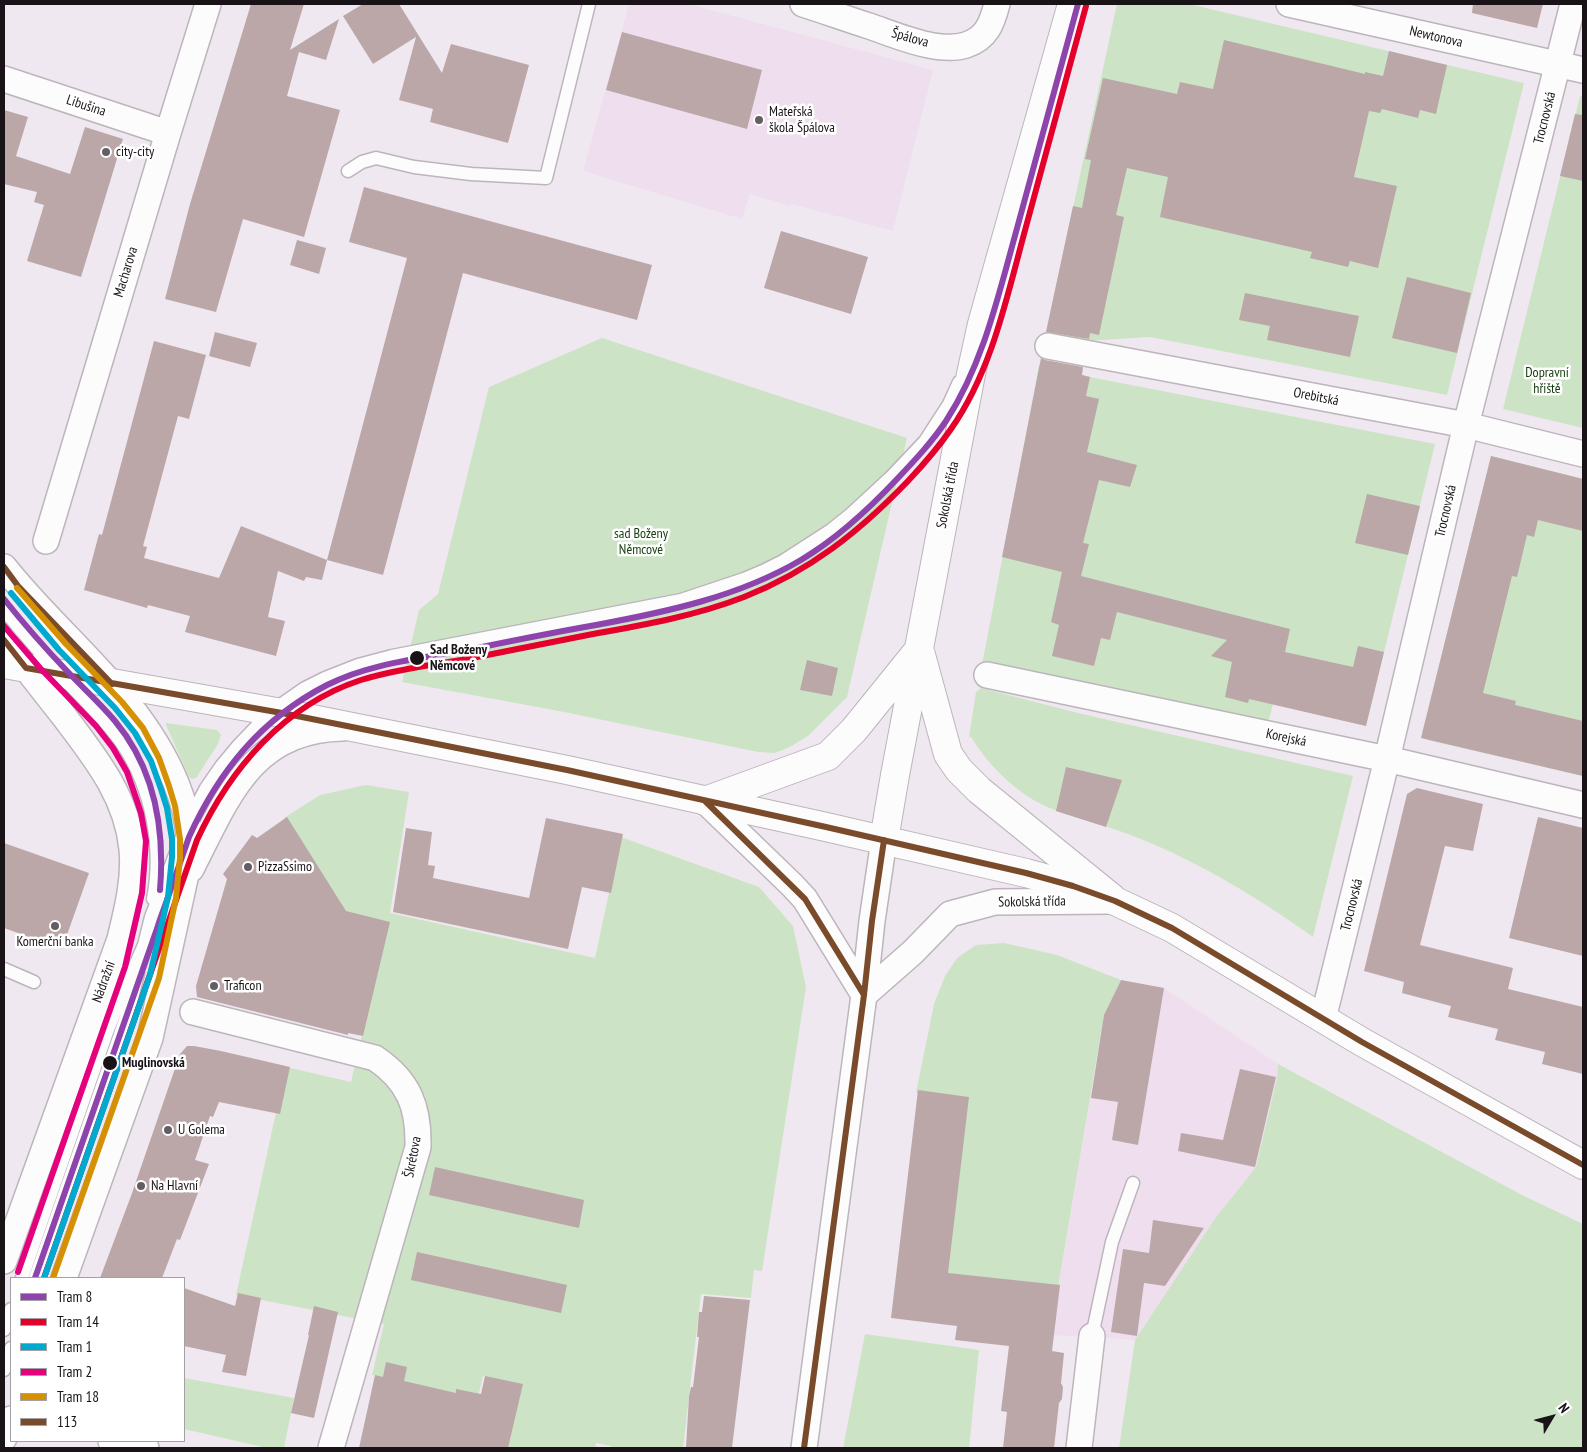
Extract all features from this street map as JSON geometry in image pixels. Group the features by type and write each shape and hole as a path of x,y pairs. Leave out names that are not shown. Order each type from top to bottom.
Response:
{"main road":[{"name":"Sokolská třída","path":"884,840 970,374 982,324 1072,4"},
{"path":"705,801 828,756 854,730 919,649"},
{"path":"919,649 948,754 959,770 979,790 1115,901"},
{"path":"15,666 273,712 567,770 884,840 1026,873 1073,886 1115,901 1172,928 1323,1019 1583,1165"}],"street":[{"name":"Macharova","path":"46,541 208,4"},
{"name":"Špálova","path":"803,4 912,40 949,47 968,44 981,36 992,24 997,4"},
{"name":"Newtonova","path":"1289,4 1583,70"},
{"name":"Trocnovská","path":"1323,1019 1466,425 1574,4"},
{"name":"Libušina","path":"4,79 168,133"},
{"name":"Orebitská","path":"1048,346 1466,425 1583,454"},
{"path":"4,567 18,586 112,684 146,728 168,765 184,804 189,837 189,851 184,882 150,1038 64,1277"},
{"name":"Nádražní","path":"4,640 15,666 93,754 113,785 130,833 132,850 132,873 127,910 120,939 4,1261"},
{"name":"Korejská","path":"987,675 1387,759 1583,805"},
{"path":"184,882 230,795 249,768 260,757 271,749 300,735 328,729 354,728"},
{"path":"705,801 805,899 864,996"},
{"name":"Sokolská třída","path":"804,1448 884,840"},
{"name":"Sokolská třída","path":"864,996 913,952 950,914 995,902 1115,901"},
{"name":"Škrétova","path":"193,1012 375,1058 393,1071 402,1083 416,1111 419,1129 418,1148 331,1448"},
{"path":"1079,1448 1092,1336"},
{"path":"116,1442 146,1448"}],"lane":[{"path":"348,171 362,162 376,158 414,167 471,174 546,178 589,4"},
{"path":"36,1277 131,1003 151,917 187,824 206,788 222,765 246,737 296,694 314,683 364,663 681,600 744,579 783,561 851,514 926,441 949,404 982,324"},
{"path":"4,610 122,743 135,766 146,794 154,827 157,857 154,893 144,945 110,1024 22,1277"},
{"path":"4,969 34,982"},
{"path":"1092,1336 1112,1242 1133,1183"},
{"path":"4,1330 10,1312"},
{"path":"4,1370 10,1351"}],"shaded area":[{"name":"Mateřská škola Špálova","path":"629,4 689,4 933,70 893,231 791,204 790,206 750,194 742,219 583,171"},
{"path":"1121,980 1164,988 1278,1064 1277,1078 1256,1167 1216,1217 1135,1340 1053,1335 1058,1287 1104,1015"}],"green space":[{"path":"1117,4 1189,4 1524,83 1447,395 1150,337 1088,341 1046,332"},
{"name":"Dopravní hřiště","path":"1580,96 1583,97 1583,428 1503,409"},
{"name":"sad Boženy Němcové","path":"602,338 907,438 847,697 808,736 790,747 775,753 758,752 564,712 402,682 419,610 438,594 489,387"},
{"path":"1039,365 1090,377 1435,444 1366,726 1273,704 1267,728 982,665"},
{"path":"1491,456 1583,479 1583,776 1427,740 1422,733"},
{"path":"981,688 1078,713 1353,776 1313,937 1250,895 1207,870 1128,834 1056,811 1042,805 1018,790 997,771 971,737 969,737 976,692"},
{"path":"166,723 217,730 221,735 218,744 196,778 192,779 189,777"},
{"path":"366,785 409,792 390,913 595,958 621,837 759,887 793,926 806,987 762,1271 754,1270 751,1298 701,1294 683,1448 610,1448 611,1446 596,1443 595,1448 494,1447 521,1385 483,1376 473,1418 414,1385 372,1375 384,1324 236,1295 286,1067 351,1082 375,980 350,923 284,818 320,795"},
{"path":"1004,943 1057,955 1121,980 1104,1015 1058,1287 946,1274 966,1099 916,1093 934,1004 945,976 957,958 976,945"},
{"path":"1278,1064 1522,1195 1583,1224 1583,1448 1119,1448 1135,1340 1216,1217 1256,1167 1277,1078"},
{"path":"865,1334 979,1350 969,1448 843,1448"},
{"path":"185,1378 294,1398 284,1448 267,1448 185,1429"}],"building":[{"path":"251,4 304,4 290,50 339,19 326,60 299,52 287,96 340,110 304,237 243,219 216,312 165,299 190,204"},
{"path":"363,4 399,4 442,73 451,44 529,65 508,143 430,122 433,109 399,100 416,37 373,64 343,16"},
{"path":"1473,4 1543,4 1537,28 1472,13"},
{"path":"622,32 762,70 747,129 606,90"},
{"path":"1224,40 1365,74 1365,72 1383,76 1389,51 1447,65 1436,114 1420,110 1418,118 1382,109 1380,113 1369,111 1354,177 1397,186 1378,268 1350,261 1348,267 1310,258 1312,252 1160,217 1168,177 1127,168 1116,215 1124,217 1099,335 1090,333 1089,339 1046,332 1073,206 1082,208 1091,160 1085,159 1103,78 1177,94 1180,82 1213,89"},
{"path":"4,110 28,117 16,156 70,174 85,127 123,139 81,277 27,261 44,205 34,202 37,192 4,184"},
{"path":"1575,114 1583,115 1583,181 1560,176"},
{"path":"364,187 652,265 637,320 463,273 383,575 327,560 407,258 349,242"},
{"path":"781,231 868,257 851,314 764,288"},
{"path":"297,240 326,248 319,274 290,265"},
{"path":"1407,277 1471,293 1457,353 1392,338"},
{"path":"1245,293 1359,316 1350,357 1267,340 1270,326 1239,320"},
{"path":"215,332 257,343 250,367 209,356"},
{"path":"154,341 206,355 189,419 178,416 143,546 147,547 144,558 219,578 241,526 327,560 322,580 306,577 304,581 278,571 268,617 285,621 276,656 185,632 190,616 148,605 147,608 84,590 99,534 102,535"},
{"path":"1041,358 1083,367 1082,375 1090,377 1086,396 1099,399 1087,452 1137,465 1130,487 1099,480 1083,543 1089,544 1081,576 1290,629 1285,652 1353,667 1358,646 1384,652 1366,726 1249,699 1248,703 1225,697 1232,662 1211,656 1227,640 1117,612 1110,640 1101,638 1094,666 1052,656 1059,625 1051,622 1062,572 1002,557"},
{"path":"1491,456 1583,479 1583,531 1538,520 1534,537 1527,535 1517,577 1512,576 1483,693 1516,701 1515,705 1583,721 1583,776 1421,738"},
{"path":"1367,494 1420,506 1408,555 1355,543"},
{"path":"807,660 838,668 832,696 800,690"},
{"path":"1066,767 1122,780 1106,827 1056,811"},
{"path":"1417,788 1483,804 1473,851 1445,846 1420,945 1513,968 1508,989 1583,1007 1583,1074 1542,1064 1545,1052 1495,1040 1498,1029 1448,1017 1451,1006 1402,993 1404,982 1364,971 1407,794"},
{"path":"287,817 346,911 390,922 363,1036 348,1033 348,1035 197,997 196,986 227,879 223,874 252,835 257,838"},
{"path":"1538,817 1583,828 1583,956 1509,938"},
{"path":"546,818 623,834 611,893 582,887 568,949 393,912 406,828 432,832 428,865 435,866 433,878 529,898"},
{"path":"4,843 89,873 62,949 4,928"},
{"path":"1121,980 1164,988 1138,1145 1112,1140 1118,1102 1091,1098 1104,1015"},
{"path":"187,1046 194,1046 290,1067 280,1114 219,1102 213,1117 210,1116 195,1160 209,1164 180,1240 177,1239 162,1277 100,1277 131,1196 180,1054"},
{"path":"1240,1069 1276,1077 1255,1167 1178,1151 1181,1133 1223,1140"},
{"path":"918,1090 969,1097 948,1273 1060,1285 1052,1351 1064,1353 1061,1383 1063,1387 1062,1399 1059,1403 1054,1448 1003,1448 1007,1412 1001,1411 1009,1346 955,1340 957,1326 891,1318"},
{"path":"435,1167 584,1200 579,1228 429,1195"},
{"path":"1153,1220 1204,1228 1165,1286 1144,1283 1137,1336 1111,1332 1123,1249 1149,1253"},
{"path":"417,1252 567,1285 561,1313 411,1280"},
{"path":"185,1288 235,1306 238,1293 261,1298 246,1376 222,1372 226,1355 185,1346"},
{"path":"704,1296 750,1300 732,1448 686,1448 689,1396 691,1387 693,1387 699,1337 697,1337 699,1312 702,1312"},
{"path":"314,1306 338,1312 314,1418 291,1413"},
{"path":"386,1362 407,1367 404,1381 456,1393 456,1389 481,1394 485,1376 523,1384 508,1448 359,1448 375,1375 383,1377"}],"tram line":[{"name":"8","path":"35,1277 189,837 214,790 228,769 262,731 282,714 303,699 344,677 400,662 622,620 701,602 752,584 801,560 828,542 864,512 929,444 946,421 970,377 996,305 1078,4"},
{"name":"14","path":"44,1277 197,840 210,814 243,765 262,743 284,723 333,691 361,680 401,670 467,659 688,615 744,597 768,587 812,562 852,533 890,500 914,475 946,436 965,407 987,360 1004,310 1086,6"},
{"name":"18","path":"17,588 66,644 122,702 143,728 159,758 169,786 175,806 180,839 176,898 159,978 53,1277"},
{"name":"1","path":"11,593 59,650 115,708 135,733 151,761 161,789 167,808 172,839 168,897 150,975 44,1277"},
{"name":"8","path":"4,599 51,654 115,721 140,759 148,779 159,822 161,845 160,890"},
{"name":"2","path":"4,626 40,668 96,726 113,748 127,772 141,813 146,841 142,893 125,967 18,1272"}],"transit line":[{"name":"113","path":"4,567 18,586 112,684"},
{"name":"113","path":"4,640 26,668 282,713 567,770 826,827 1026,873 1073,886 1115,901 1172,928 1362,1042 1583,1165"},
{"name":"113","path":"705,801 805,899 864,995"},
{"name":"113","path":"804,1448 884,840"}],"place":[{"name":"Mateřská škola Špálova","path":"759,120"},
{"name":"city-city","path":"106,152"},
{"name":"Sad Boženy Němcové","path":"417,658"},
{"name":"PizzaSsimo","path":"248,867"},
{"name":"Komerční banka","path":"55,926"},
{"name":"Traficon","path":"214,986"},
{"name":"Muglinovská","path":"110,1063"},
{"name":"U Golema","path":"168,1130"},
{"name":"Na Hlavní","path":"141,1186"}]}
